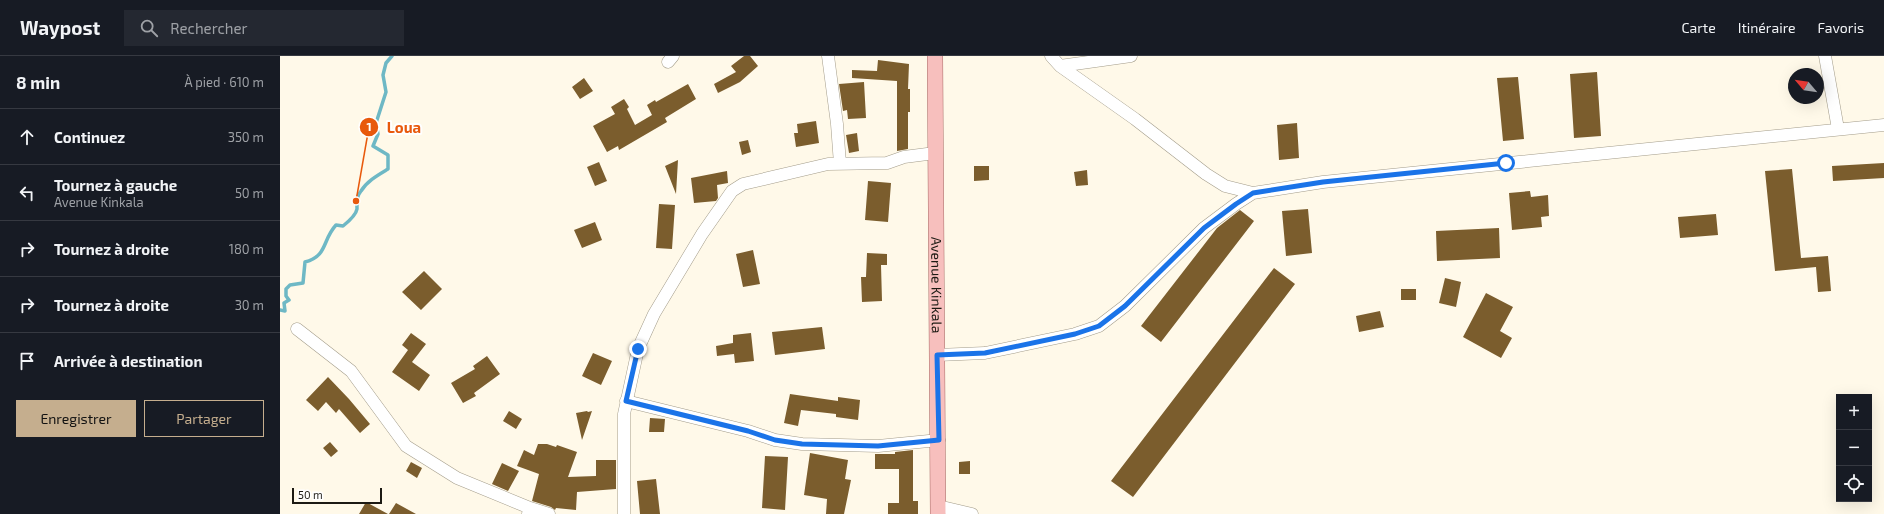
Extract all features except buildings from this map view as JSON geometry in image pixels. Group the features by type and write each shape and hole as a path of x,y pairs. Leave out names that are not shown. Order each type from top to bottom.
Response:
{"main road":[{"name":"Avenue Kinkala","path":"935,56 939,440 938,510"}],"street":[{"path":"828,56 837,124 840,164"},
{"path":"1051,56 1060,66 1136,119 1206,174 1225,186 1253,193 1323,182 1884,125"},
{"path":"1060,66 1131,56"},
{"path":"1826,56 1838,129"},
{"path":"624,514 624,414 638,349 654,314 702,234 732,191 743,184 828,164 887,163 904,157 935,153"},
{"path":"937,355 985,353 1075,334 1099,326 1125,306 1204,228 1253,193"},
{"path":"297,329 351,371 406,446 457,478 529,511 549,514"},
{"path":"626,401 748,431 775,440 802,444 878,446 939,440"},
{"path":"938,510 972,514"}],"waterway":[{"path":"280,310 285,311 284,303 289,300 286,296 286,289 290,285 303,283 305,262 318,256 336,225 343,226 353,216 357,209 358,195 363,187 373,178 388,169 388,155 373,146 378,134 376,123 386,92 383,75 386,63 392,56"}],"place":[{"name":"Loua","path":"356,201"}],"route":[{"path":"638,349 626,401 714,422 775,440 802,444 827,446 878,446 939,440 937,355 985,353 1038,343 1075,334 1099,326 1125,306 1204,228 1253,193 1323,182 1506,163"}]}
